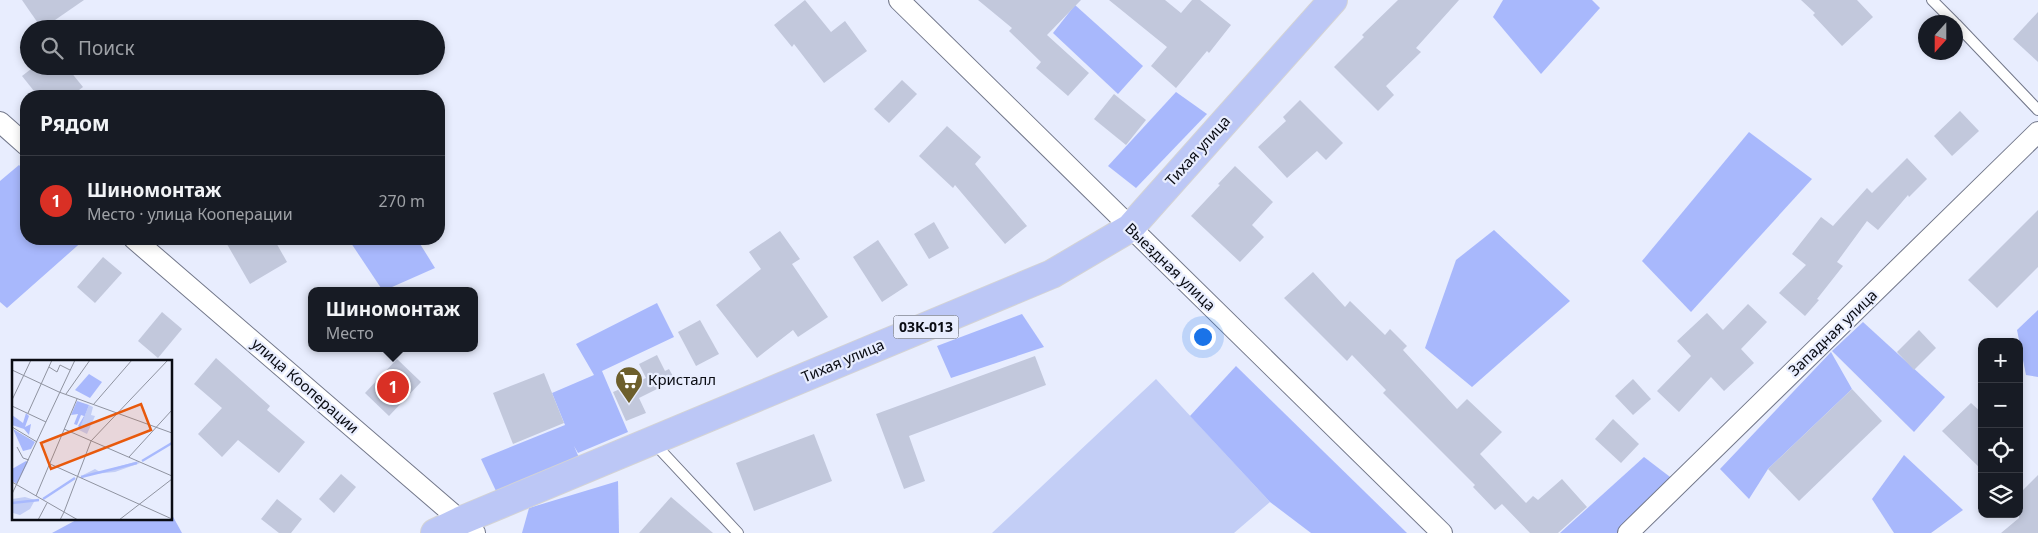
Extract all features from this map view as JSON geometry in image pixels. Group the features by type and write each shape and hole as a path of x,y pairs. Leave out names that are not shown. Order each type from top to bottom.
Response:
{"main road":[{"name":"Тихая улица","path":"435,533 468,527 652,441 1052,274 1130,228 1333,0"}],"street":[{"name":"Выездная улица","path":"899,0 1442,533"},
{"path":"0,122 20,140"},
{"name":"Западная улица","path":"1628,533 2038,132"},
{"name":"улица Кооперации","path":"141,245 468,527"}],"lane":[{"path":"1932,0 1947,15"},
{"path":"1963,31 2038,110"},
{"path":"652,441 738,533"}],"shaded area":[{"path":"1503,0 1592,0 1600,8 1541,74 1493,17"},
{"path":"1075,5 1143,66 1118,94 1053,33"},
{"path":"1176,92 1207,114 1136,188 1108,166"},
{"path":"1749,132 1812,179 1691,312 1642,261"},
{"path":"20,166 20,245 78,245 7,308 0,302 0,181"},
{"path":"1494,230 1570,301 1472,387 1425,348 1456,260"},
{"path":"352,245 421,245 435,268 392,287 380,287"},
{"path":"657,303 674,337 602,371 628,432 578,453 574,446 580,460 496,491 481,459 565,425 552,393 594,375 576,344"},
{"path":"2038,310 2038,377 2026,375 2023,360 2023,338 2019,338 2017,330"},
{"path":"1022,314 1044,347 951,378 937,346"},
{"path":"1863,322 1945,397 1914,432 1832,351"},
{"path":"1831,352 1852,389 1768,469 1749,499 1720,469"},
{"path":"1236,366 1407,533 1311,533 1270,502 1190,416"},
{"path":"1156,379 1270,502 1234,533 992,533"},
{"path":"1904,455 1963,510 1931,533 1894,533 1872,499"},
{"path":"1644,457 1674,480 1620,533 1560,533"},
{"path":"618,481 619,533 522,533 529,508"},
{"path":"172,515 182,533 52,533 76,520 172,520"}],"building":[{"path":"22,0 84,0 55,20 36,20"},
{"path":"805,0 831,32 845,21 867,51 824,83 794,44 792,47 774,25"},
{"path":"978,0 1081,0 1047,35 1089,73 1068,96 1036,68 1041,62 1009,31 1012,28"},
{"path":"1109,0 1165,0 1181,13 1192,0 1200,0 1231,25 1209,53 1207,51 1176,88 1151,66 1167,47"},
{"path":"1398,0 1459,0 1416,48 1421,52 1386,86 1394,95 1378,111 1334,67 1364,37 1362,35"},
{"path":"1801,0 1857,0 1873,17 1842,46 1813,15 1815,13"},
{"path":"2038,12 2038,62 2013,39"},
{"path":"73,75 83,87 79,90 33,90 22,76"},
{"path":"902,80 917,94 889,123 874,109"},
{"path":"1114,94 1146,120 1126,145 1094,119"},
{"path":"1300,100 1343,143 1326,160 1317,151 1287,178 1258,147 1286,121 1283,117"},
{"path":"1960,111 1979,131 1952,156 1934,136"},
{"path":"947,126 981,157 975,164 1027,226 1005,244 955,185 953,188 919,156"},
{"path":"1907,158 1927,179 1909,197 1908,195 1878,230 1867,221 1837,262 1843,266 1805,316 1779,293 1806,265 1792,254 1821,217 1833,226 1867,188 1872,193"},
{"path":"1235,166 1273,202 1252,225 1264,237 1240,262 1191,216"},
{"path":"2038,210 2038,267 1997,308 1968,280"},
{"path":"934,222 949,248 929,259 914,234"},
{"path":"780,231 800,259 792,264 828,317 798,337 793,330 757,358 716,305 761,269 749,252"},
{"path":"878,240 908,285 882,302 853,257"},
{"path":"227,245 277,245 287,262 250,284"},
{"path":"103,257 122,273 95,303 77,287"},
{"path":"1313,272 1345,307 1350,301 1385,335 1390,329 1407,346 1403,350 1457,409 1467,399 1502,432 1480,454 1526,503 1533,496 1538,500 1562,479 1587,507 1558,533 1530,533 1502,504 1495,510 1473,487 1475,485 1383,393 1386,390 1352,355 1347,361 1284,298"},
{"path":"1748,304 1767,322 1741,349 1754,363 1724,391 1711,377 1679,412 1657,391 1691,356 1677,341 1707,313 1723,330"},
{"path":"162,312 182,329 158,358 138,341"},
{"path":"700,320 719,354 696,366 678,332"},
{"path":"1919,330 1936,348 1914,370 1897,352"},
{"path":"657,355 665,371 669,369 675,380 639,398 646,413 626,421 613,392 646,378 639,364"},
{"path":"1035,356 1046,385 909,436 925,481 904,489 876,414"},
{"path":"216,358 270,406 267,410 305,442 279,473 238,440 222,457 198,434 222,408 194,384"},
{"path":"397,359 421,382 389,416 365,393"},
{"path":"544,373 564,423 513,444 493,393"},
{"path":"1633,379 1651,399 1633,415 1615,396"},
{"path":"1852,389 1882,421 1799,501 1768,469"},
{"path":"1971,403 1978,409 1978,466 1942,431"},
{"path":"1613,419 1639,444 1621,463 1595,439"},
{"path":"814,434 832,481 754,511 736,463"},
{"path":"341,474 356,487 334,513 319,499"},
{"path":"2038,475 2038,533 2001,533 2019,518 2023,518 2023,490"},
{"path":"671,497 713,533 639,533"},
{"path":"277,499 302,519 291,533 279,533 261,519"}],"place":[{"name":"Шиномонтаж","path":"393,387"},
{"name":"Кристалл","path":"629,404"}]}
